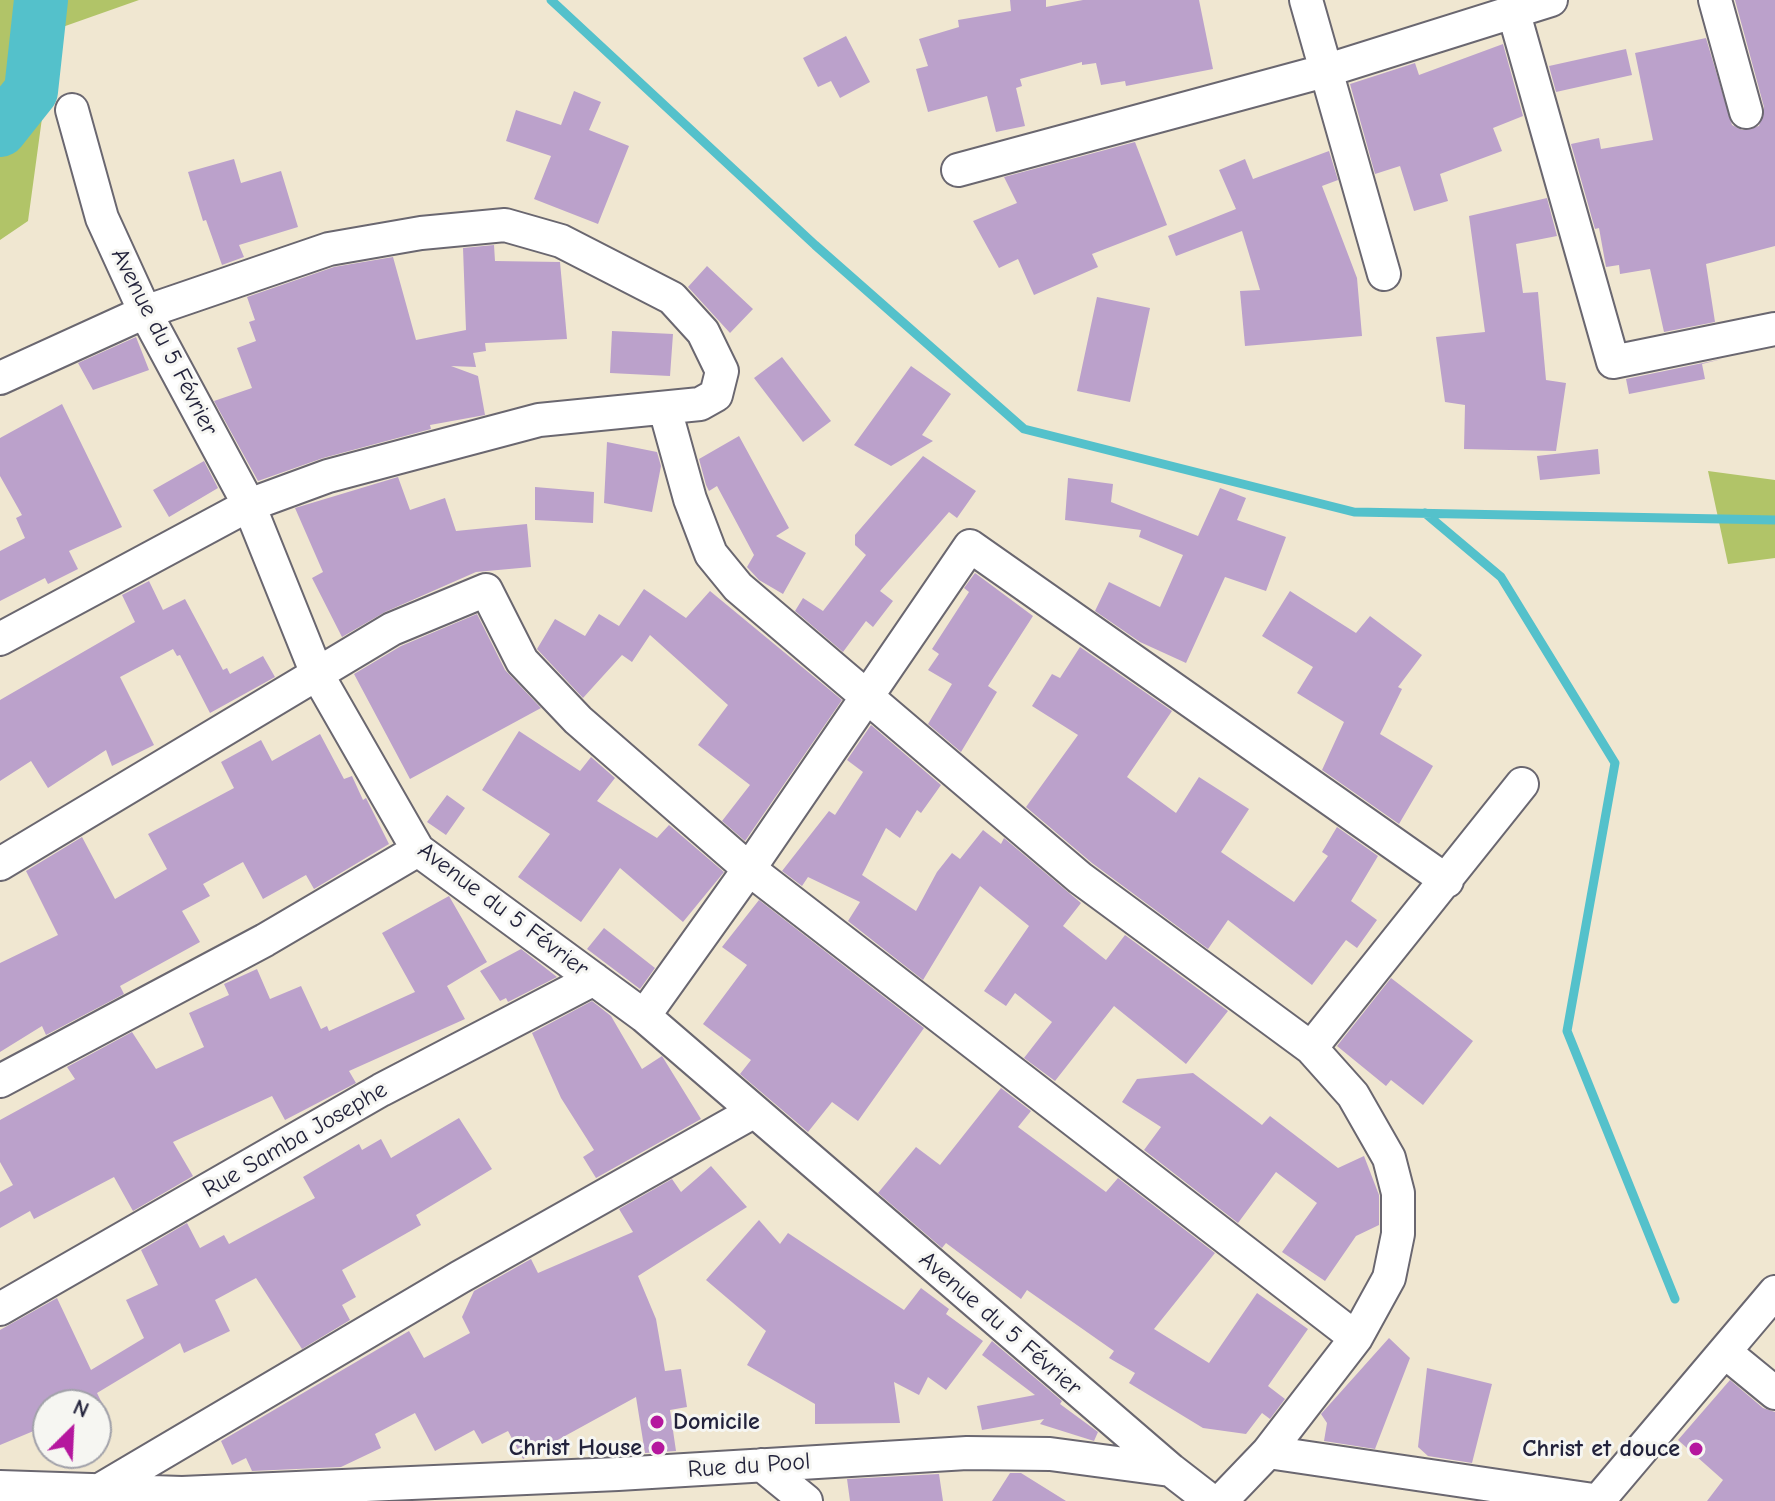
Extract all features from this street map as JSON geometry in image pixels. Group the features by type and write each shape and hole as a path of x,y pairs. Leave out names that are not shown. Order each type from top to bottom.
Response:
{"street":[{"path":"1306,0 1384,274"},
{"path":"958,170 1328,70 1551,0"},
{"path":"1715,0 1746,112"},
{"path":"1513,10 1613,362 1775,329"},
{"name":"Avenue du 5 Février","path":"72,110 102,218 145,312 249,505 317,674 418,850 644,1016 1171,1470 1211,1501"},
{"path":"0,378 145,312 329,249 421,233 505,225 561,241 627,272 672,298 703,332 722,371 716,395 700,404 665,409 605,411 539,420 328,476 249,505 0,639"},
{"path":"665,409 690,499 711,554 738,587 1080,878 1311,1048 1353,1095 1389,1158 1398,1193 1398,1234 1389,1278 1356,1338 1268,1452 1221,1501"},
{"path":"644,1016 749,869 970,546 1447,881"},
{"path":"0,864 392,629 486,590 522,661 578,720 749,869 1356,1338"},
{"path":"1311,1048 1522,784"},
{"path":"0,1081 265,940 418,850"},
{"name":"Rue Samba Josephe","path":"0,1309 381,1090 594,979"},
{"path":"103,1488 460,1277 753,1112"},
{"path":"1268,1452 1599,1501 1775,1292"},
{"path":"1725,1352 1775,1393"},
{"name":"Rue du Pool","path":"0,1487 103,1488 186,1497 1008,1453 1050,1454 1171,1470"},
{"path":"762,1465 806,1501"},
{"path":"594,1501 618,1474"}],"green space":[{"path":"0,0 139,0 54,30 28,221 0,240"},
{"path":"1708,471 1775,480 1775,558 1728,564"}],"building":[{"path":"1010,0 1046,0 1046,7 1083,0 1199,0 1213,69 1126,86 1125,81 1101,85 1096,63 1082,65 1082,62 1020,79 1022,86 1016,88 1025,126 996,132 987,96 928,112 916,69 928,66 919,39 959,27 958,20 1011,11"},
{"path":"1735,0 1775,0 1775,246 1706,264 1715,322 1664,332 1650,269 1620,274 1619,265 1606,267 1599,228 1595,229 1571,144 1599,138 1601,149 1653,140 1635,53 1706,38 1732,125 1742,130 1759,126 1764,107"},
{"path":"846,36 870,82 840,98 831,81 818,87 803,58"},
{"path":"1503,44 1523,116 1493,128 1502,151 1440,174 1448,201 1414,211 1400,166 1375,174 1350,84 1415,63 1419,75"},
{"path":"1626,49 1632,75 1556,92 1549,66"},
{"path":"574,91 601,102 589,130 629,146 598,224 534,199 551,156 506,141 516,110 561,125"},
{"path":"1135,142 1167,225 1092,254 1098,267 1034,295 1018,259 999,268 973,221 1017,203 1004,177"},
{"path":"1329,151 1338,180 1322,186 1357,278 1362,336 1245,346 1240,291 1260,290 1242,231 1176,256 1168,236 1236,209 1219,170 1245,159 1253,179"},
{"path":"234,159 241,183 281,171 298,227 239,245 244,257 222,265 206,220 203,221 188,172"},
{"path":"1547,198 1557,236 1516,244 1523,293 1538,292 1546,380 1566,383 1556,451 1464,449 1465,405 1445,402 1436,337 1485,332 1469,216"},
{"path":"494,245 495,261 560,262 567,339 485,343 486,351 473,353 476,367 451,366 478,376 485,415 430,425 431,429 323,458 258,481 214,401 252,388 237,348 256,341 249,322 255,320 247,297 334,267 393,257 416,340 466,330 463,248"},
{"path":"707,266 753,309 730,333 688,287"},
{"path":"1097,297 1150,308 1130,402 1077,391"},
{"path":"612,331 673,334 670,376 610,373"},
{"path":"136,337 149,370 93,390 78,363"},
{"path":"782,357 831,421 803,442 754,378"},
{"path":"1722,359 1702,364 1705,379 1629,394 1626,379"},
{"path":"911,366 951,394 922,435 933,441 891,466 854,445"},
{"path":"62,404 122,527 69,551 78,569 48,584 45,578 0,601 0,551 25,538 16,518 22,515 0,476 0,438"},
{"path":"739,436 789,528 776,536 806,553 783,594 759,580 747,567 754,555 717,486 709,491 706,485 699,459"},
{"path":"607,442 657,452 661,466 652,512 604,503"},
{"path":"1598,449 1600,474 1540,480 1537,456"},
{"path":"923,456 976,491 957,518 949,512 880,591 893,601 873,627 866,621 843,652 795,611 803,598 823,611 866,555 855,545 855,535"},
{"path":"204,461 218,488 169,517 153,490"},
{"path":"398,477 410,510 445,498 456,531 527,524 531,567 476,572 385,612 342,637 312,578 323,572 295,508"},
{"path":"1068,478 1113,484 1111,502 1198,536 1220,488 1246,498 1237,520 1286,537 1266,591 1225,577 1186,663 1140,642 1095,611 1109,582 1160,607 1183,555 1139,537 1141,530 1065,520"},
{"path":"535,487 594,492 593,523 535,520"},
{"path":"975,573 1033,616 988,686 997,692 961,752 928,724 952,684 928,670 939,654 932,649 969,592 964,588"},
{"path":"149,581 163,610 185,599 223,670 227,668 230,674 263,656 275,677 210,713 180,655 177,656 173,649 120,677 154,745 112,766 106,750 48,788 31,761 0,781 0,700 135,622 122,595"},
{"path":"644,589 686,618 710,591 842,700 745,841 722,821 750,785 698,745 728,705 650,635 632,662 622,655 583,698 537,649 555,619 585,636 599,614 619,626"},
{"path":"1290,591 1356,633 1370,616 1422,655 1398,687 1402,689 1380,734 1433,766 1399,824 1322,770 1344,722 1297,693 1313,667 1262,636"},
{"path":"477,614 505,670 541,708 410,779 354,674 401,646"},
{"path":"1080,647 1172,711 1127,777 1176,813 1199,777 1249,809 1221,852 1294,902 1328,856 1322,852 1337,827 1378,856 1351,901 1377,920 1357,948 1346,940 1312,985 1228,920 1208,949 1092,863 1026,807 1078,735 1032,706 1052,674 1060,678"},
{"path":"871,725 941,785 921,813 917,810 900,838 886,828 862,875 916,911 937,872 952,853 960,859 983,830 1001,844 1004,838 1081,903 1063,926 1106,960 1125,935 1228,1011 1186,1064 1114,1006 1055,1081 1024,1058 1052,1022 1015,993 1006,1006 984,991 1029,926 980,886 923,980 848,921 860,902 808,877 802,886 782,871 829,811 835,815 863,772 847,760"},
{"path":"519,731 580,771 591,757 615,778 597,801 657,838 669,825 724,872 683,922 620,868 581,922 518,877 550,834 482,790"},
{"path":"320,734 344,779 352,776 363,800 366,798 389,844 314,889 306,875 263,899 243,862 203,884 210,896 182,911 200,942 120,986 124,994 46,1035 42,1026 0,1052 0,963 58,935 26,871 82,837 115,899 167,869 148,834 234,788 221,762 261,740 272,761"},
{"path":"447,795 465,808 446,835 427,822"},
{"path":"449,896 487,962 447,986 465,1019 349,1071 356,1083 285,1120 272,1096 173,1142 193,1176 133,1211 114,1177 34,1219 30,1211 0,1228 0,1192 13,1185 0,1162 0,1120 75,1079 67,1067 132,1032 156,1069 204,1047 189,1013 229,995 224,984 257,969 270,999 301,986 321,1029 327,1026 329,1031 415,992 382,933"},
{"path":"759,900 924,1028 858,1121 832,1102 808,1132 740,1074 751,1060 703,1024 747,965 722,947"},
{"path":"604,928 655,968 640,989 587,949"},
{"path":"521,949 557,977 508,1002 506,998 500,1001 480,971"},
{"path":"1391,978 1473,1041 1423,1105 1391,1080 1386,1086 1337,1046"},
{"path":"592,1001 611,1016 642,1069 662,1056 701,1119 596,1178 583,1157 594,1150 561,1098 532,1033"},
{"path":"1193,1073 1262,1125 1270,1116 1338,1168 1364,1156 1379,1195 1379,1225 1356,1236 1325,1281 1282,1252 1317,1203 1276,1172 1238,1223 1144,1150 1161,1127 1122,1102 1137,1079"},
{"path":"1001,1088 1031,1111 1018,1127 1106,1192 1118,1178 1215,1253 1154,1329 1209,1363 1257,1293 1308,1329 1268,1386 1285,1399 1270,1419 1262,1413 1246,1434 1203,1428 1129,1383 1135,1373 1109,1358 1114,1351 1027,1290 1021,1299 946,1243 942,1248 878,1193 916,1147 940,1165"},
{"path":"459,1118 492,1169 416,1215 421,1225 342,1270 356,1297 342,1305 350,1320 302,1349 256,1278 215,1300 230,1331 184,1353 180,1343 104,1389 32,1389 32,1432 0,1445 0,1330 57,1298 91,1370 144,1338 126,1300 158,1285 141,1250 187,1223 200,1248 224,1235 229,1244 315,1198 303,1177 359,1144 362,1150 381,1139 391,1158"},
{"path":"711,1166 747,1207 638,1276 656,1319 665,1371 681,1369 687,1407 670,1410 676,1451 645,1453 636,1397 523,1459 508,1431 482,1444 474,1430 435,1451 415,1413 375,1434 381,1448 341,1467 252,1471 246,1458 232,1465 221,1441 409,1331 424,1358 470,1333 462,1317 474,1291 531,1259 538,1273 633,1232 619,1209 672,1179 681,1192"},
{"path":"759,1220 780,1244 788,1233 904,1310 921,1288 949,1309 946,1314 983,1341 946,1390 928,1377 919,1395 894,1382 900,1423 815,1424 815,1404 747,1365 766,1331 706,1280"},
{"path":"1389,1338 1410,1358 1375,1449 1324,1441 1327,1423 1321,1414"},
{"path":"992,1341 1062,1401 1060,1404 1098,1432 1094,1441 1040,1424 1044,1419 982,1430 977,1406 1035,1395 982,1355"},
{"path":"1427,1368 1492,1384 1472,1463 1428,1456 1418,1447"},
{"path":"1730,1380 1763,1408 1775,1412 1775,1501 1707,1501 1723,1480 1678,1440"},
{"path":"1010,1473 1021,1473 1066,1501 992,1501"},
{"path":"939,1474 943,1501 850,1501 847,1479"}],"waterway":[{"path":"0,130 31,91 41,0"},
{"path":"551,0 815,245 1024,429 1354,512 1775,520"},
{"path":"1425,513 1501,577 1615,763 1567,1031 1675,1299"}],"place":[{"name":"Domicile","path":"657,1422"},
{"name":"Christ House","path":"658,1448"},
{"name":"Christ et douce","path":"1696,1449"}]}
